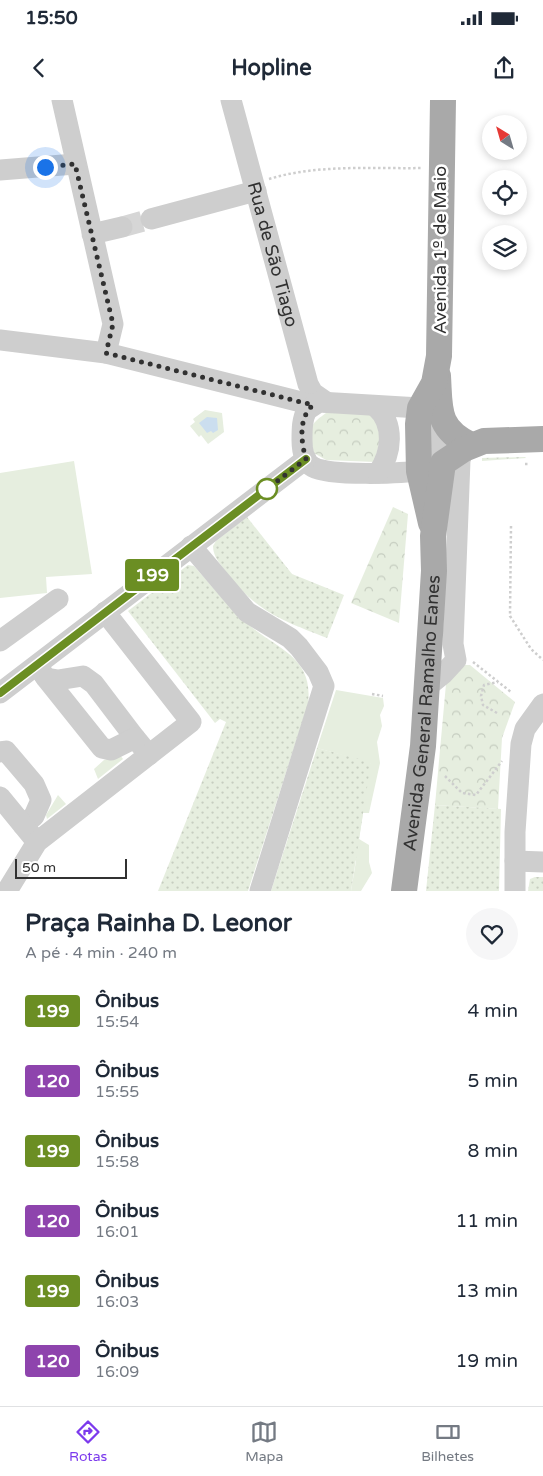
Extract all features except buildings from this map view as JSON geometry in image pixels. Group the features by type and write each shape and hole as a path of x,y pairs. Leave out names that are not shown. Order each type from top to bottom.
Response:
{"main road":[{"name":"Avenida 1º de Maio","path":"418,471 417,436 419,404 438,370 440,167 443,100"},
{"path":"438,370 438,406 440,414 466,449 543,439"},
{"name":"Avenida General Ramalho Eanes","path":"434,536 466,449"},
{"name":"Avenida General Ramalho Eanes","path":"404,891 422,755 428,686 434,536 418,471"}],"street":[{"path":"62,100 75,164 113,324 106,353"},
{"name":"Rua de São Tiago","path":"231,100 308,384 319,404"},
{"path":"0,170 75,164"},
{"path":"152,219 256,191"},
{"path":"92,234 122,227"},
{"path":"0,340 106,353 319,404 376,406 419,404 437,433 466,449"},
{"path":"319,404 304,415 302,441 306,459 312,467 324,471 378,473 418,471 466,449"},
{"path":"376,406 388,422 389,434 386,457 378,473"},
{"path":"428,686 453,665 456,653 452,644 460,460 466,449"},
{"path":"0,693 41,671 105,612 306,459"},
{"path":"192,546 247,612 290,638 299,647 323,681 324,686 260,891"},
{"path":"0,641 58,599"},
{"path":"7,891 36,842 191,722 105,612"},
{"path":"41,671 58,680 83,676 94,684 149,755"},
{"path":"41,671 102,748 111,750 135,738"},
{"path":"515,891 514,861 521,744 525,729 543,704"},
{"path":"0,752 6,751 34,784 41,800 34,816 23,825"},
{"path":"0,797 36,842"},
{"path":"514,861 543,862"}],"path":[{"path":"290,173 320,169 440,167"},
{"path":"525,464 530,464"},
{"path":"511,526 510,616 531,649 543,660"},
{"path":"456,653 466,657 511,692"},
{"path":"497,713 483,706 481,696 484,685 498,682"},
{"path":"372,694 383,696"},
{"path":"445,776 462,793 476,795 504,760"}],"green space":[{"path":"205,410 222,413 224,432 208,444 190,426 195,422 193,419"},
{"path":"329,411 374,412 383,425 375,462 326,460 314,453 310,439 311,429 317,420"},
{"path":"525,457 526,458 482,461 482,458"},
{"path":"74,461 92,574 46,577 47,593 0,598 0,473"},
{"path":"393,507 408,514 399,623 351,603"},
{"path":"247,517 292,574 344,595 327,638 284,620 260,606 238,587 218,561 213,550 216,541"},
{"path":"188,565 194,566 226,603 247,623 280,647 299,664 305,674 308,688 308,704 248,891 158,891 226,722 220,719 215,723 128,611"},
{"path":"465,665 470,665 515,702 502,738 498,809 435,805 446,684"},
{"path":"336,690 383,698 384,706 380,715 382,726 377,742 380,763 369,813 363,813 359,839 369,845 369,862 372,873 361,891 351,891 356,861 301,796 371,763 317,748"},
{"path":"317,748 371,762 351,891 271,891"},
{"path":"120,755 123,759 98,779 94,769 104,760"},
{"path":"58,795 66,804 47,819 46,815"},
{"path":"435,805 501,809 499,891 426,891"},
{"path":"543,877 543,891 528,891 530,879"}],"water":[{"path":"207,417 217,418 218,430 213,433 211,431 207,433 199,423"}],"tunnel":[{"path":"122,227 151,219"}],"bus line":[{"name":"199","path":"0,693 170,561 306,459"}],"route":[{"path":"45,167 75,164 113,324 106,353 313,405 304,415 302,427 302,441 306,459 267,489"}]}
